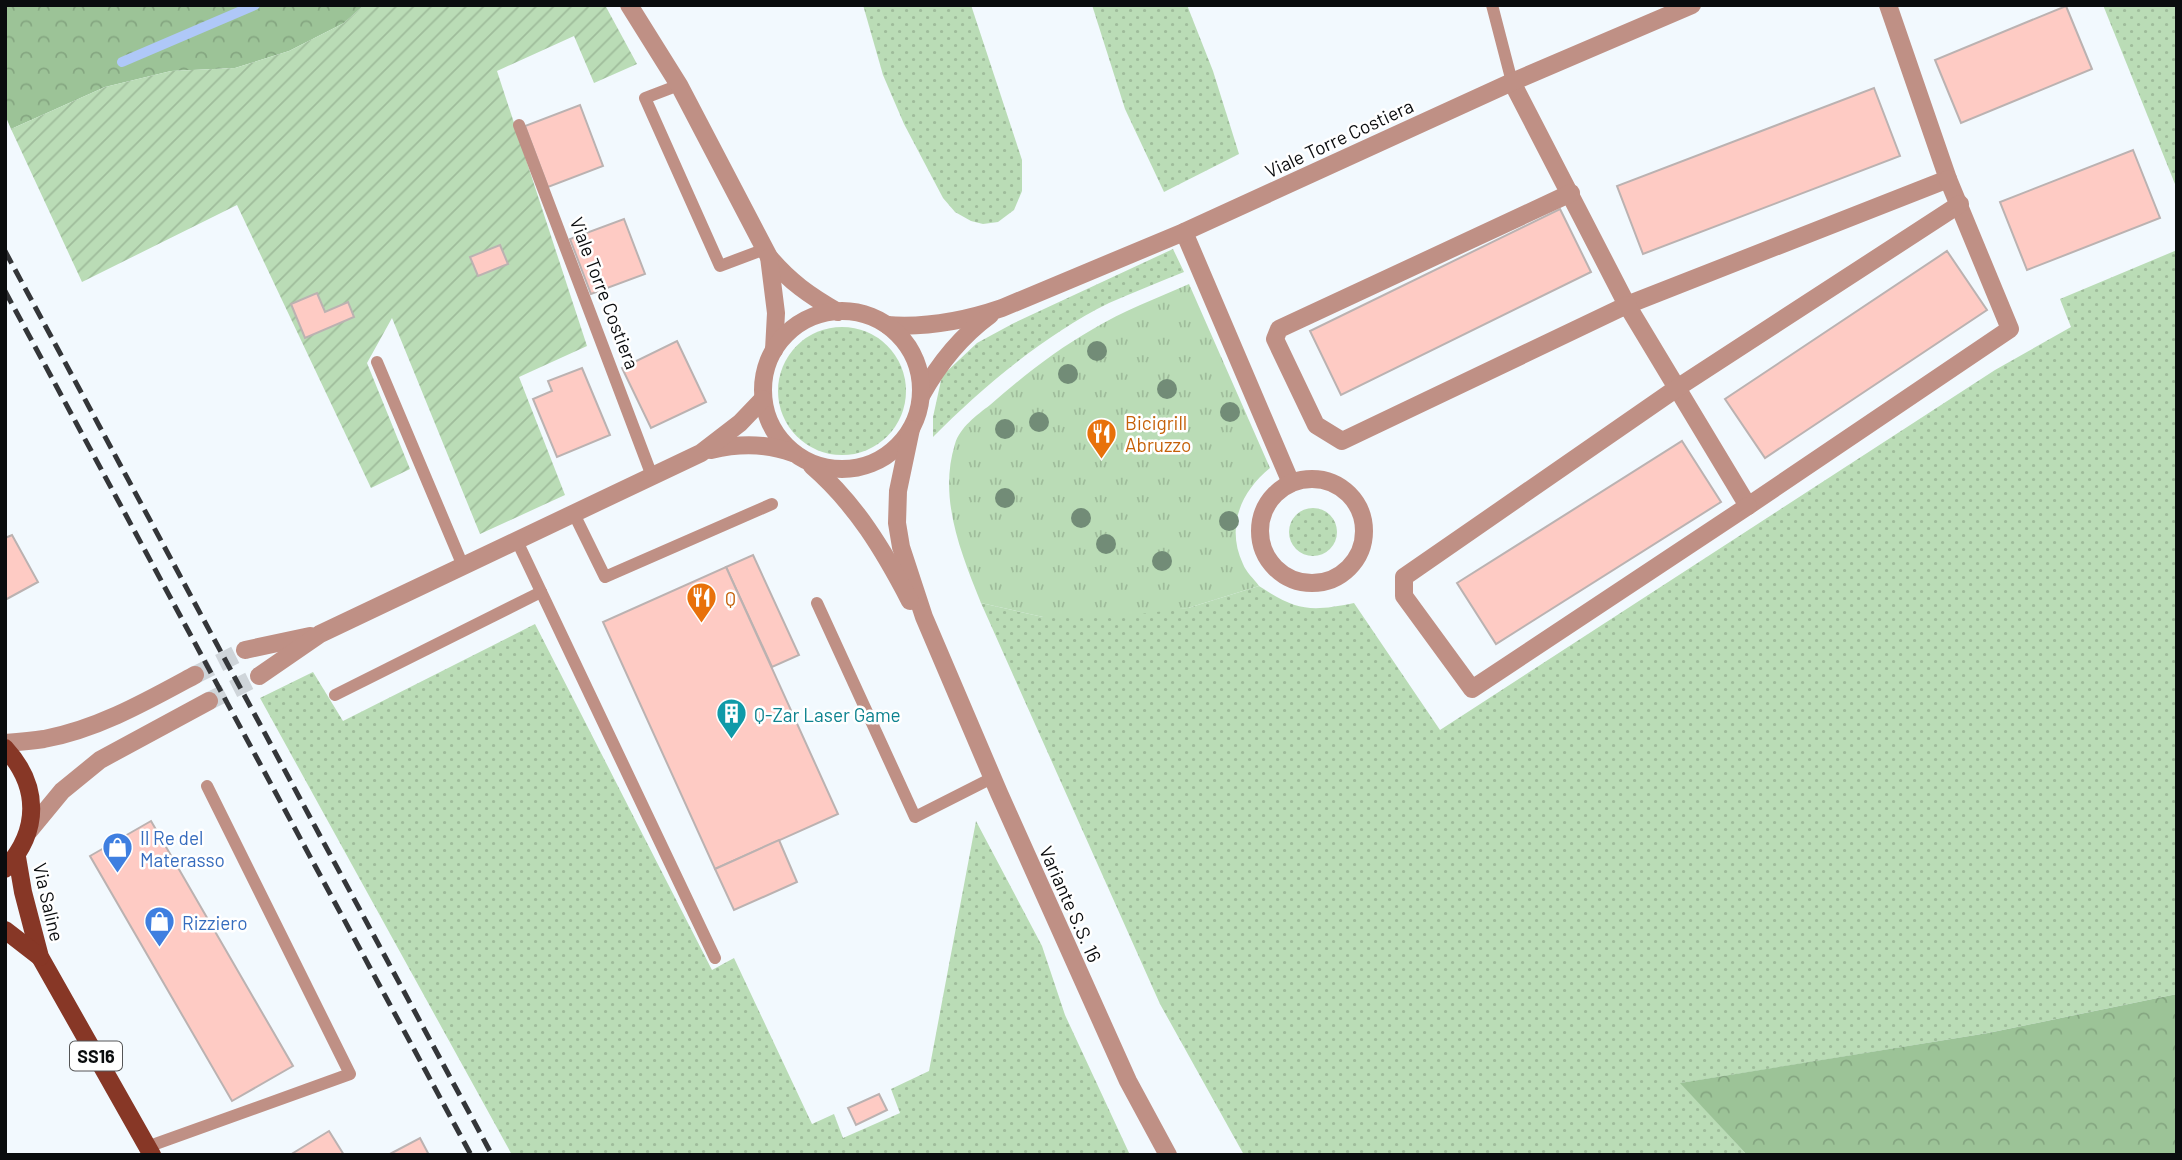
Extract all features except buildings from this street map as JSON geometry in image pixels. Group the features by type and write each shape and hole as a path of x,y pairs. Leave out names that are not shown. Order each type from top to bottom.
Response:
{"main road":[{"name":"SS16","path":"5,746 18,761 28,783 32,807 29,831 11,863"},
{"name":"Via Saline","path":"11,863 23,892 40,957 149,1151"},
{"name":"Via Saline","path":"5,930 40,957"}],"street":[{"path":"629,5 679,85 767,253 787,278 838,312"},
{"name":"Viale Torre Costiera","path":"887,325 935,325 1002,308 1184,232 1512,82 1692,5"},
{"path":"1888,5 1948,179 1960,204 2010,329 1472,689 1404,596 1405,577 1677,388 1960,204"},
{"path":"1512,82 1627,305 1748,506"},
{"path":"1571,193 1279,329 1275,339 1316,425 1342,441 1627,305 1948,179"},
{"path":"1184,232 1291,483"},
{"path":"767,253 776,313 774,350 765,373 763,399 773,429 800,457"},
{"name":"Viale Torre Costiera","path":"921,396 952,349 977,325 1002,308"},
{"path":"701,453 736,446 773,446 828,468 853,468 876,461 896,448 911,429 921,396 920,375 902,338 887,325 863,314 838,312 813,317 791,330 774,350"},
{"path":"259,676 320,634 701,453 740,423 763,399"},
{"name":"Variante S.S. 16","path":"911,429 898,491 897,523 901,547 916,594 992,778 1128,1081 1168,1155"},
{"name":"Variante S.S. 16","path":"800,457 828,480 855,509 887,558 944,666"},
{"path":"1304,479 1328,481 1349,494 1357,504 1363,520 1364,536 1359,553 1350,567 1337,577 1321,582 1304,582 1288,577 1275,567 1265,553 1260,537 1261,521 1272,498 1291,483 1304,479"},
{"path":"245,650 320,634"},
{"path":"5,746 83,729 110,719 195,675"},
{"path":"29,831 62,791 100,760 209,701"}],"lane":[{"path":"1492,5 1512,82"},
{"path":"679,85 645,98 720,266 767,253"},
{"name":"Viale Torre Costiera","path":"519,125 652,477"},
{"path":"377,362 463,566"},
{"path":"574,514 605,577 772,504"},
{"path":"517,541 715,958"},
{"path":"335,695 541,592"},
{"path":"817,603 915,817 992,778"},
{"path":"149,1151 350,1074 207,786"}],"green space":[{"path":"5,5 364,5 344,23 289,51 235,68 171,71 105,87 11,129 5,115"},
{"path":"364,5 605,5 637,64 594,83 574,36 497,71 587,346 519,377 565,495 480,534 392,318 367,363 410,469 371,488 237,205 82,282 11,129 105,87 171,71 235,68 289,51 344,23"},
{"path":"863,5 971,5 1022,160 1022,191 1014,210 998,222 983,224 971,221 955,212 943,198 904,124 883,75"},
{"path":"1092,5 1187,5 1213,71 1239,154 1164,192 1125,109"},
{"path":"2103,5 2177,5 2177,189"},
{"path":"1173,249 1184,272 1109,303 1062,330 972,399 933,437 933,417 942,376 977,343"},
{"path":"2177,250 2177,994 1988,1033 1681,1083 1747,1155 1244,1155 1160,1004 981,603 1043,617 1188,608 1259,586 1294,605 1304,607 1326,608 1354,603 1440,730 1995,370 2071,327 2060,299"},
{"path":"1189,284 1270,468 1244,499 1236,524 1238,551 1248,573 1259,586 1188,608 1116,617 1043,617 981,603 966,565 950,505 950,464 961,432 1014,384 1066,346 1116,316"},
{"path":"842,327 866,332 887,346 901,367 906,391 901,415 887,436 866,450 842,455 818,450 797,436 783,415 778,391 783,367 797,346 818,332"},
{"path":"1313,508 1330,515 1337,532 1330,549 1313,556 1296,549 1289,532 1296,515"},
{"path":"535,624 712,970 734,958 812,1124 834,1114 843,1138 900,1113 891,1089 929,1071 976,821 1042,946 1065,1015 1130,1155 512,1155 260,698 313,672 343,721"},
{"path":"2177,994 2177,1155 1747,1155 1680,1083 1988,1033"}],"waterway":[{"path":"122,62 255,5"}],"tunnel":[{"path":"195,675 245,650"},
{"path":"209,701 259,676"}],"railway":[{"path":"5,251 492,1155"},
{"path":"5,291 471,1155"}],"place":[{"name":"Bicigrill Abruzzo","path":"1102,460"},
{"name":"Q","path":"702,625"},
{"name":"Q-Zar Laser Game","path":"731,741"},
{"name":"Il Re del Materasso","path":"117,875"},
{"name":"Rizziero","path":"159,949"}]}
